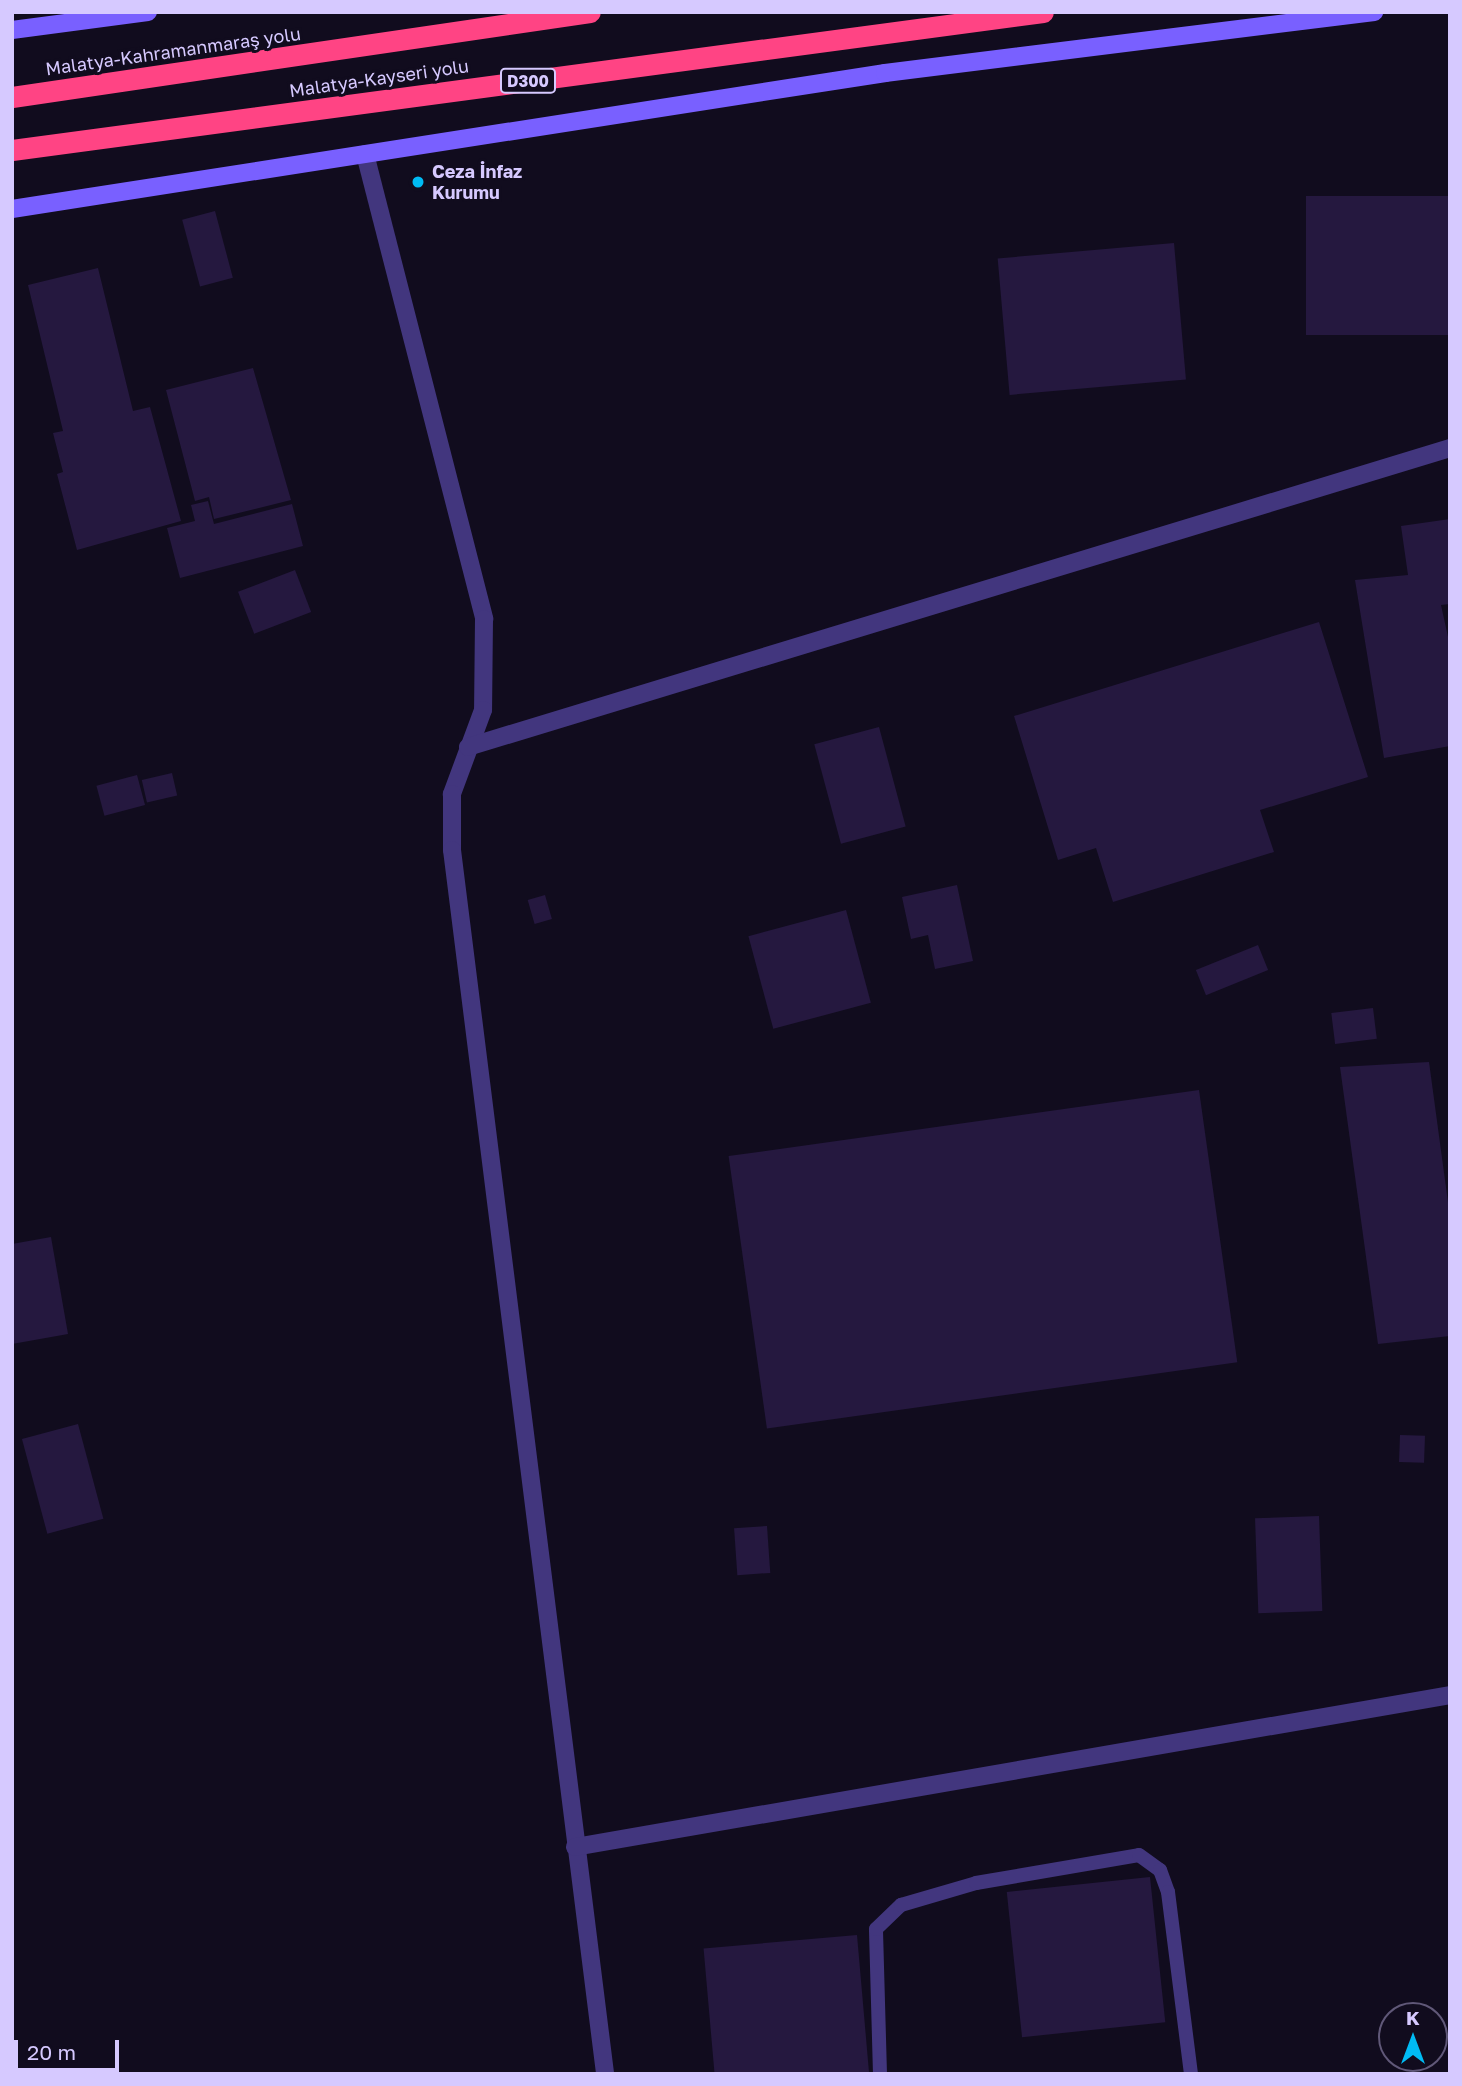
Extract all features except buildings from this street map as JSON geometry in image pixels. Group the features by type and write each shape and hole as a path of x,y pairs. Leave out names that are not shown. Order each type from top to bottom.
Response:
{"highway":[{"name":"Malatya-Kahramanmaraş yolu","path":"12,97 590,12"},
{"name":"Malatya-Kayseri yolu","path":"12,150 1043,12"}],"street":[{"path":"12,30 148,12"},
{"path":"12,209 885,73 1374,12"},
{"path":"365,154 484,619 487,676 452,794 452,850 605,2074"},
{"path":"468,747 1450,448"},
{"path":"575,1847 1450,1695"}],"lane":[{"path":"880,2074 876,1929 901,1905 976,1883 1139,1855 1160,1870 1168,1892 1191,2074"}],"place":[{"name":"Ceza İnfaz Kurumu","path":"418,182"}]}
